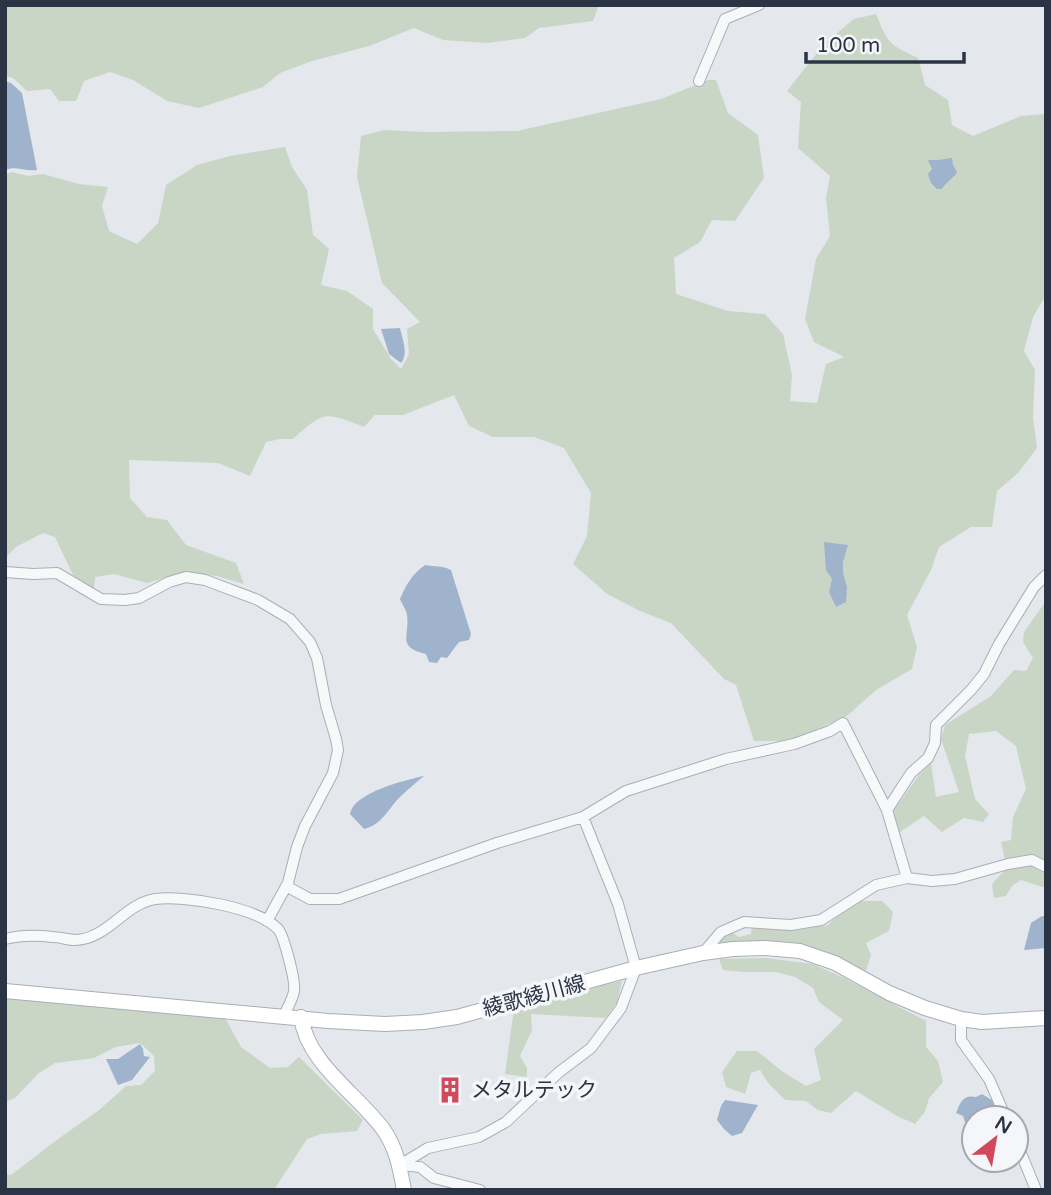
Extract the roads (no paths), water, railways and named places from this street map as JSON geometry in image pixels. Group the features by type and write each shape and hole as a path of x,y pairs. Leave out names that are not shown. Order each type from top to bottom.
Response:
{"main road":[{"name":"綾歌綾川線","path":"5,990 328,1021 385,1024 423,1022 457,1017 636,968 703,953 765,948 800,951 835,963 889,993 961,1019 982,1022 1046,1018"},
{"path":"302,1017 306,1036 319,1058 384,1129 400,1165 404,1190"}],"street":[{"path":"699,81 725,19 759,5"},
{"path":"5,572 57,573 101,599 125,600 139,598 169,582 186,577 205,580 258,600 290,619 310,642 317,658 338,750 333,773 305,826 286,886 267,921"},
{"path":"887,810 911,773 928,758 935,743 936,725 984,674 1034,587 1046,575"},
{"path":"286,886 310,899 339,899 496,843 583,817 626,791 713,762 794,744 830,731 843,723 887,810 907,878"},
{"path":"400,1165 428,1148 479,1137 506,1122 558,1073 591,1048 621,1008 636,968 618,904 583,817"},
{"path":"703,953 721,932 744,922 791,925 821,920 876,885 907,878 932,881 955,879 1032,860 1046,867"},
{"path":"5,939 51,936 75,940 94,935 110,927 137,904 155,899 217,903 247,912 278,929 285,941 295,990 284,1016"},
{"path":"961,1019 961,1040 989,1079 1000,1104"},
{"path":"400,1165 420,1167 434,1178 480,1190"}],"water":[{"path":"5,81 22,93 37,170 5,170"},
{"path":"952,158 957,172 942,189 937,189 928,174 932,169 928,160"},
{"path":"400,328 405,350 401,363 389,354 381,329"},
{"path":"824,542 848,545 843,562 847,587 846,602 836,607 829,592 832,579 826,570"},
{"path":"425,565 451,570 471,634 469,640 459,642 447,658 441,657 437,663 429,662 426,654 408,644 407,615 400,599 410,580"},
{"path":"424,776 370,827 364,829 350,814 360,800 370,794 393,784"},
{"path":"1046,916 1046,948 1024,950 1031,923"},
{"path":"140,1044 144,1056 150,1057 132,1080 118,1085 106,1059 118,1059"},
{"path":"982,1094 995,1102 960,1104 965,1098"},
{"path":"725,1100 758,1105 742,1133 732,1136 717,1120"}],"place":[{"name":"メタルテック","path":"450,1090"}]}
